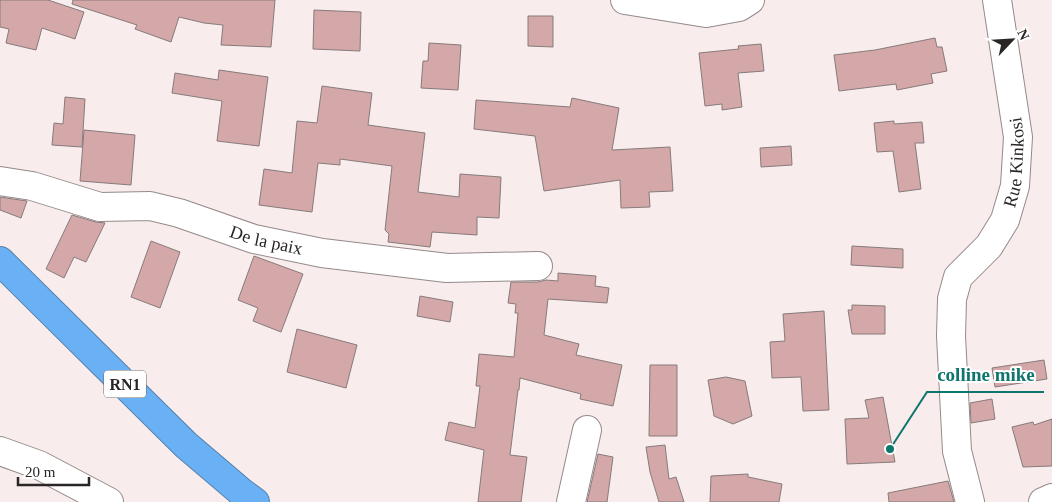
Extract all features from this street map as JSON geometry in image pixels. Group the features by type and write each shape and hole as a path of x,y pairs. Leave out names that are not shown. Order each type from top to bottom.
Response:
{"highway":[{"name":"RN1","path":"0,261 186,445 255,502"}],"street":[{"path":"626,0 706,13 739,8 750,0"},
{"name":"Rue Kinkosi","path":"970,502 957,451 951,336 952,299 958,277 989,246 1005,220 1015,186 1018,137 997,0"},
{"name":"De la paix","path":"0,181 32,186 100,208 150,206 179,213 254,239 322,253 447,268 538,266"},
{"path":"572,502 587,430"},
{"path":"0,451 40,465 109,502"},
{"path":"1043,502 1052,498"}],"building":[{"path":"0,0 48,0 84,12 75,39 42,28 36,50 6,43 9,29 0,27"},
{"path":"73,0 275,0 271,47 221,45 223,25 179,17 171,42 135,29 137,25 72,4"},
{"path":"314,10 361,12 360,51 313,49"},
{"path":"528,16 553,16 553,47 528,46"},
{"path":"935,38 937,47 942,47 947,71 931,74 933,83 897,90 896,84 839,91 834,55 875,50"},
{"path":"429,43 461,45 458,90 421,88 423,61 428,61"},
{"path":"761,44 764,71 738,73 742,107 722,110 722,104 705,106 699,53 739,49 738,46"},
{"path":"219,70 268,77 259,146 217,141 222,101 172,93 175,73 218,80"},
{"path":"322,86 372,93 368,125 425,133 418,192 459,197 460,174 501,177 499,218 477,217 477,235 432,232 430,247 388,242 389,234 385,230 392,166 340,159 340,165 318,163 312,212 259,205 264,169 292,173 297,121 317,123"},
{"path":"65,97 85,99 82,147 52,145 54,123 63,124"},
{"path":"572,98 619,108 612,150 670,147 673,191 649,192 650,207 621,208 620,180 544,191 535,136 474,129 476,100 570,107"},
{"path":"894,121 894,124 922,122 924,143 915,143 921,189 899,192 893,151 877,152 874,123"},
{"path":"84,130 135,135 131,185 80,181"},
{"path":"791,146 792,165 761,167 760,148"},
{"path":"0,197 27,201 21,218 0,210"},
{"path":"72,215 105,223 86,262 74,257 64,278 46,269"},
{"path":"151,241 180,252 160,308 131,297"},
{"path":"852,246 903,249 903,268 851,265"},
{"path":"254,256 303,274 281,332 253,321 258,308 238,300"},
{"path":"558,273 596,276 595,286 609,288 607,303 548,299 544,335 579,344 576,355 622,365 613,406 580,399 581,394 520,378 510,455 527,457 521,502 478,502 484,450 445,440 449,422 475,428 480,386 476,386 479,354 514,357 518,313 515,313 516,304 508,303 511,282 558,281"},
{"path":"420,296 453,302 450,322 417,316"},
{"path":"852,305 885,306 885,334 852,334 848,310 852,310"},
{"path":"824,311 829,410 803,411 801,377 772,378 770,342 785,341 783,314"},
{"path":"297,329 357,345 346,388 287,372"},
{"path":"1044,360 1047,379 995,387 992,368"},
{"path":"650,365 677,365 677,436 649,436"},
{"path":"726,377 745,381 752,416 733,424 714,416 708,380"},
{"path":"883,397 895,462 847,464 845,419 869,418 865,400"},
{"path":"992,399 995,419 971,423 970,403"},
{"path":"1052,419 1052,466 1023,467 1012,427 1033,422 1034,425"},
{"path":"665,445 669,479 676,477 684,502 659,502 650,472 646,447"},
{"path":"598,454 613,457 607,502 587,502"},
{"path":"748,474 748,477 782,484 779,502 710,502 711,476"},
{"path":"948,481 954,502 889,502 888,493"}],"place":[{"name":"colline mike","path":"890,449"}]}
